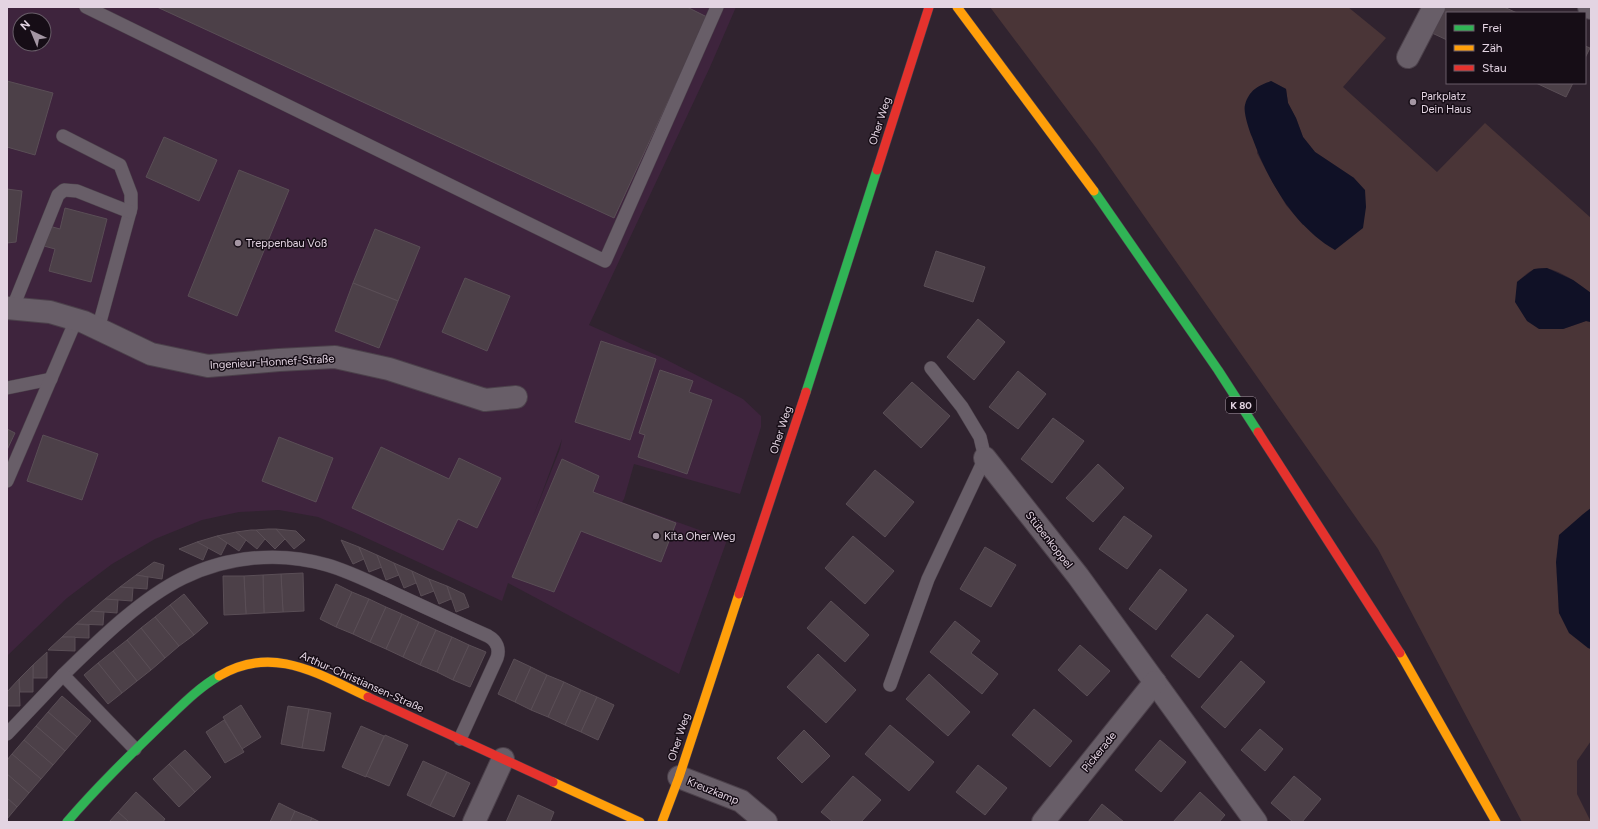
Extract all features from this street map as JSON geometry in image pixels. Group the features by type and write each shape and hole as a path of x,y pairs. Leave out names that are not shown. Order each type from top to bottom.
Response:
{"main road":[{"name":"Oher Weg","path":"662,822 803,402 929,7"},
{"name":"K 80","path":"957,7 1090,186 1218,370 1309,509 1398,650 1496,822"},
{"name":"Arthur-Christiansen-Straße","path":"67,822 135,749 190,698 216,678 237,667 261,661 285,662 308,669 640,822"}],"street":[{"path":"1408,57 1434,7"},
{"name":"Ingenieur-Honnef-Straße","path":"10,308 50,312 98,329 151,354 208,366 335,357 389,369 485,400 516,397"},
{"name":"Stübenkoppel","path":"985,458 1078,576 1256,822"},
{"name":"Pickerade","path":"1043,822 1155,682"},
{"path":"474,822 503,759"},
{"name":"Kreuzkamp","path":"678,777 741,801 766,822"}],"lane":[{"path":"86,7 605,261 717,7"},
{"path":"63,136 120,165 132,194 130,212 98,329"},
{"path":"10,308 58,195 64,190 77,191 130,212"},
{"path":"7,481 76,320"},
{"path":"890,684 928,579 985,458 980,437 962,407 931,368"},
{"path":"7,388 51,379"},
{"path":"7,734 63,675 134,612 158,593 183,578 210,567 254,558 283,558 312,561 354,575 488,636 494,641 498,647 497,658 460,739"},
{"path":"63,675 135,749"}],"shaded area":[{"path":"7,7 736,7 710,67 589,325 663,358 743,399 761,416 761,427 740,494 634,464 622,502 727,540 679,674 508,583 502,601 318,517 279,510 239,512 202,520 155,539 112,564 67,598 7,656","holes":["562,439 560,449 533,517"]},
{"path":"990,7 1348,7 1386,38 1343,87 1437,172 1485,123 1591,218 1591,293 1557,271 1549,269 1535,269 1517,282 1563,329 1586,321 1591,322 1591,508 1582,515 1558,590 1559,613 1588,648 1591,649 1591,741 1577,761 1577,794 1591,822 1522,822 1378,549 1097,149","holes":["1271,81 1286,89 1288,103 1296,118 1303,137 1315,152 1354,178 1303,225 1286,205 1257,153"]}],"water":[{"path":"1271,81 1286,89 1288,103 1296,118 1303,137 1315,152 1354,178 1365,190 1366,207 1363,228 1335,250 1320,240 1295,215 1274,186 1258,154 1247,121 1245,105 1249,96 1255,89"},
{"path":"1547,268 1573,280 1591,293 1591,322 1586,321 1563,329 1539,329 1527,321 1515,302 1517,282 1534,269"},
{"path":"1591,508 1591,649 1569,633 1559,613 1556,562 1559,535"}],"building":[{"path":"157,7 687,7 707,17 614,218"},
{"path":"1444,7 1504,7 1515,12 1446,12 1446,40 1432,33"},
{"path":"1586,46 1590,48 1586,56"},
{"path":"7,81 53,93 35,155 7,147"},
{"path":"1538,84 1572,84 1566,97"},
{"path":"164,137 217,160 199,201 146,177"},
{"name":"Treppenbau Voß","path":"239,170 289,190 237,316 188,296"},
{"path":"7,189 22,191 16,242 7,243"},
{"path":"65,208 107,219 91,282 49,271 55,249 44,246 49,226 60,229"},
{"path":"375,229 420,247 398,301 353,283"},
{"path":"936,251 985,267 973,302 924,286"},
{"path":"465,278 510,296 487,351 442,332"},
{"path":"353,283 398,301 379,348 335,331"},
{"path":"978,319 1005,342 974,380 947,357"},
{"path":"601,341 656,359 630,440 575,422"},
{"path":"660,370 693,381 689,392 712,400 687,474 638,457 645,435 639,433"},
{"path":"1018,371 1046,394 1018,429 989,407"},
{"path":"912,382 950,416 921,448 883,413"},
{"path":"1053,418 1084,441 1052,483 1021,459"},
{"path":"7,429 15,433 7,450"},
{"path":"43,435 98,454 82,500 27,481"},
{"path":"279,437 333,458 316,502 262,481"},
{"path":"381,447 449,479 459,458 501,478 477,528 458,519 443,550 352,508"},
{"path":"562,459 599,476 593,492 676,523 661,562 581,531 554,592 512,577"},
{"path":"1098,464 1124,488 1093,522 1066,498"},
{"path":"875,470 914,502 885,537 846,504"},
{"path":"1124,516 1152,536 1127,569 1099,549"},
{"path":"276,529 285,539 275,549 256,530"},
{"path":"276,529 296,531 305,540 294,549"},
{"path":"256,530 265,539 257,549 236,532"},
{"path":"236,532 246,540 239,551 217,536"},
{"path":"217,536 227,543 221,555 197,542"},
{"path":"853,536 894,571 865,604 825,568"},
{"path":"341,540 359,547 364,559 353,564"},
{"path":"197,542 208,548 203,560 179,549"},
{"path":"359,547 377,555 382,567 369,572"},
{"path":"985,547 1016,565 991,607 960,589"},
{"path":"377,555 394,563 399,575 386,580"},
{"path":"154,562 164,565 162,579 136,575"},
{"path":"394,563 412,571 416,583 404,588"},
{"path":"1160,569 1187,590 1156,630 1129,609"},
{"path":"412,571 429,579 434,591 421,596"},
{"path":"303,573 304,611 283,612 281,574"},
{"path":"281,574 283,612 264,613 263,575"},
{"path":"136,575 148,577 147,589 120,587"},
{"path":"263,575 264,613 246,614 244,576"},
{"path":"223,576 244,576 246,614 224,615"},
{"path":"429,579 447,586 451,599 439,604"},
{"path":"336,584 352,592 336,627 320,619"},
{"path":"447,586 464,594 469,607 456,612"},
{"path":"120,587 133,588 132,601 105,599"},
{"path":"352,592 369,599 353,634 336,627"},
{"path":"184,594 208,623 194,635 170,605"},
{"path":"105,599 118,600 117,613 91,611"},
{"path":"369,599 386,607 370,642 353,634"},
{"path":"831,601 869,635 845,662 807,628"},
{"path":"170,605 194,635 179,646 155,617"},
{"path":"386,607 402,614 386,649 370,642"},
{"path":"91,611 104,612 103,625 76,624"},
{"path":"402,614 419,622 403,657 386,649"},
{"path":"1207,614 1234,636 1199,678 1171,656"},
{"path":"155,617 179,646 165,658 141,628"},
{"path":"955,621 980,641 971,653 998,674 982,694 930,652"},
{"path":"419,622 436,630 420,665 403,657"},
{"path":"76,624 89,625 89,638 62,637"},
{"path":"141,628 165,658 151,670 127,640"},
{"path":"436,630 452,637 437,672 420,665"},
{"path":"62,637 75,637 75,651 48,650"},
{"path":"452,637 469,645 453,680 437,672"},
{"path":"127,640 151,670 137,681 113,651"},
{"path":"469,645 486,652 470,687 453,680"},
{"path":"1080,645 1110,671 1087,696 1058,670"},
{"path":"113,651 137,681 122,693 98,663"},
{"path":"47,652 47,678 33,678 33,665"},
{"path":"818,654 856,690 826,723 787,687"},
{"path":"514,659 531,667 515,702 498,694"},
{"path":"1241,661 1265,682 1225,728 1201,707"},
{"path":"98,663 122,693 108,704 84,675"},
{"path":"33,665 33,692 20,692 19,679"},
{"path":"531,667 547,675 531,710 515,702"},
{"path":"929,674 970,712 948,736 906,699"},
{"path":"547,675 564,682 548,717 531,710"},
{"path":"19,679 20,706 7,706 7,692"},
{"path":"564,682 581,690 565,725 548,717"},
{"path":"581,690 597,697 581,732 565,725"},
{"path":"62,696 91,721 77,737 48,712"},
{"path":"597,697 614,705 598,740 581,732"},
{"path":"241,705 261,737 242,749 223,717"},
{"path":"288,706 309,709 302,748 281,744"},
{"path":"309,709 331,713 324,751 302,748"},
{"path":"1034,709 1072,741 1050,767 1012,735"},
{"path":"48,712 77,737 65,751 36,726"},
{"path":"224,720 244,752 225,763 206,732"},
{"path":"890,725 934,762 909,791 865,754"},
{"path":"36,726 65,751 53,765 24,740"},
{"path":"361,726 384,736 366,777 342,767"},
{"path":"1260,729 1283,749 1265,771 1241,750"},
{"path":"804,730 830,756 802,783 777,758"},
{"path":"385,735 408,745 389,786 366,776"},
{"path":"24,740 53,765 41,779 12,754"},
{"path":"1160,740 1186,762 1161,792 1135,770"},
{"path":"185,750 211,777 195,792 169,764"},
{"path":"12,754 41,779 29,793 7,774 7,760"},
{"path":"423,761 447,772 430,806 407,795"},
{"path":"169,764 195,792 179,807 153,779"},
{"path":"978,765 1007,788 985,815 956,792"},
{"path":"447,772 470,783 454,817 430,806"},
{"path":"7,774 29,793 17,807 7,798"},
{"path":"853,776 881,800 861,822 833,822 821,812"},
{"path":"1294,776 1321,799 1302,822 1293,822 1271,803"},
{"path":"136,792 165,819 163,822 129,822 118,812"},
{"path":"1200,792 1225,815 1219,822 1173,822"},
{"path":"518,795 554,812 550,822 506,822"},
{"path":"7,798 17,807 7,819"},
{"path":"279,803 295,811 290,822 270,822"},
{"path":"1102,804 1124,822 1088,822"},
{"path":"295,811 312,818 310,822 290,822"},
{"path":"118,812 129,822 109,822"},
{"path":"312,818 320,822 310,822"}],"traffic: fast":[{"path":"806,392 877,170"},
{"path":"1094,191 1218,370 1258,432"},
{"path":"67,822 126,759 163,723 197,692 219,676"}],"traffic: slow":[{"path":"957,7 1094,191"},
{"path":"662,822 679,777 739,594"},
{"path":"1400,653 1496,822"},
{"path":"219,676 239,667 258,663 277,663 295,666 313,672 368,697"},
{"path":"553,782 640,822"}],"traffic: jam":[{"path":"877,170 929,7"},
{"path":"739,594 806,392"},
{"path":"1258,432 1400,653"},
{"path":"368,697 553,782"}],"place":[{"name":"Parkplatz Dein Haus","path":"1413,102"},
{"name":"Treppenbau Voß","path":"238,243"},
{"name":"Kita Oher Weg","path":"656,536"}]}
